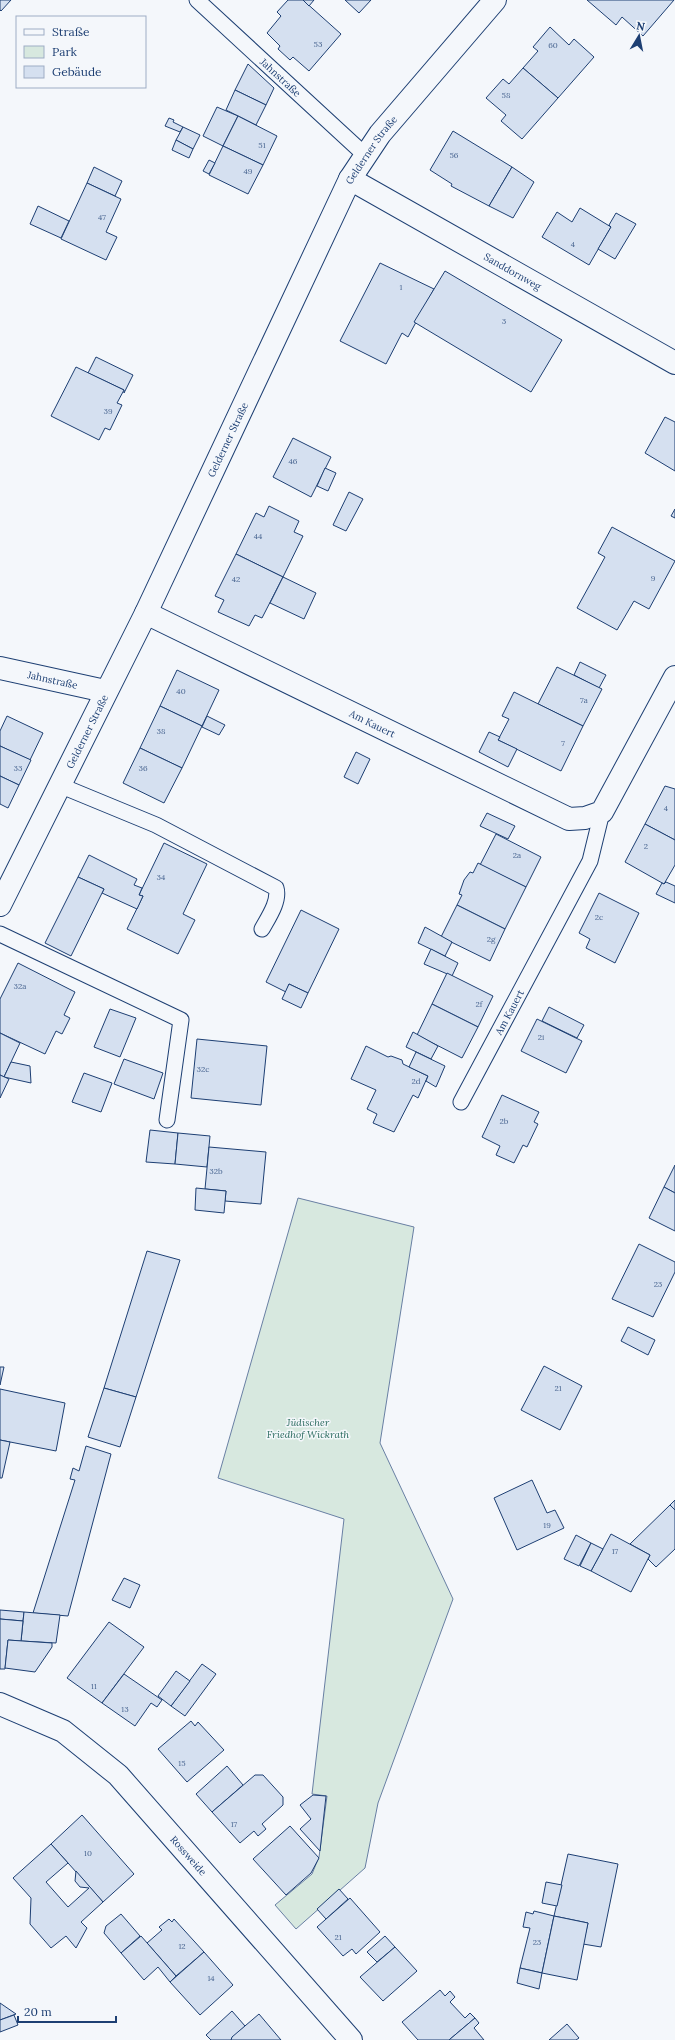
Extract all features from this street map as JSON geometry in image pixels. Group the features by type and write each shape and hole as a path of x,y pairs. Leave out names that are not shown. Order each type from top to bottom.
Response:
{"street":[{"name":"Gelderner Straße","path":"0,905 105,691 146,613 350,179 380,134 495,0"},
{"name":"Sanddornweg","path":"350,179 675,363"},
{"name":"Am Kauert","path":"146,613 569,819 585,818 602,812 675,677"},
{"name":"Jahnstraße","path":"0,668 105,691"},
{"name":"Rossweide","path":"0,1704 63,1731 118,1776 351,2040"}],"lane":[{"name":"Jahnstraße","path":"197,0 365,156"},
{"path":"59,785 156,825 276,888 278,893 275,902 262,929"},
{"name":"Am Kauert","path":"461,1102 590,861 602,812"},
{"path":"0,934 180,1020 167,1120"}],"green space":[{"name":"Jüdischer Friedhof Wickrath","path":"298,1198 414,1227 380,1443 453,1599 378,1803 365,1868 296,1929 275,1905 312,1874 319,1857 327,1796 312,1794 344,1519 218,1478"}],"building":[{"path":"0,0 11,0 1,11 0,10"},
{"path":"288,0 303,0 341,34 309,71 293,57 290,60 278,49 280,46 267,33 281,16 277,12"},
{"path":"303,0 314,0 309,6"},
{"path":"345,0 371,0 359,13"},
{"path":"587,0 674,0 643,36 622,17 616,25"},
{"path":"550,27 569,45 574,39 594,57 558,98 523,68 538,51 533,47"},
{"path":"248,64 274,88 266,105 235,90"},
{"path":"523,68 558,98 522,139 501,121 506,115 486,98 503,79 509,84"},
{"path":"235,90 266,105 256,125 226,110"},
{"path":"217,107 238,116 223,146 203,136"},
{"path":"238,116 277,136 263,165 223,146"},
{"path":"169,118 174,120 173,122 183,127 180,132 165,126"},
{"path":"183,127 200,135 193,149 176,140"},
{"path":"453,131 512,167 489,206 451,186 452,184 430,170"},
{"path":"176,140 193,149 189,158 172,150"},
{"path":"223,146 263,165 248,194 209,175"},
{"path":"209,160 215,163 209,174 203,171"},
{"path":"94,167 122,181 115,196 87,183"},
{"path":"512,167 534,182 513,218 489,206"},
{"path":"87,183 121,199 106,232 117,237 106,260 61,239"},
{"path":"38,206 69,221 61,238 30,224"},
{"path":"580,208 611,227 589,265 542,237 557,212 572,222"},
{"path":"616,213 636,224 615,259 598,249 611,227 609,225"},
{"path":"380,263 434,289 408,337 402,333 386,364 340,341"},
{"path":"445,271 562,340 531,392 414,322"},
{"path":"96,357 133,375 124,393 124,390 88,373"},
{"path":"76,367 124,390 117,403 122,405 110,430 105,428 99,440 51,416"},
{"path":"665,417 675,422 675,471 645,453"},
{"path":"293,438 331,457 311,497 273,477"},
{"path":"325,468 336,473 328,491 317,486"},
{"path":"349,492 363,499 346,531 333,525"},
{"path":"269,506 299,521 294,532 303,536 283,577 236,554 256,513 264,517"},
{"path":"675,509 675,518 671,516"},
{"path":"612,527 675,561 649,609 634,601 617,630 577,608 605,557 598,553"},
{"path":"236,554 283,577 262,618 255,615 249,626 218,612 224,600 215,596"},
{"path":"283,577 316,593 304,619 270,603"},
{"path":"580,662 606,675 599,688 574,675"},
{"path":"557,667 602,689 583,726 538,704"},
{"path":"177,670 219,690 202,726 160,706"},
{"path":"514,692 583,726 561,771 498,740 509,719 502,716"},
{"path":"160,706 202,726 182,768 140,748"},
{"path":"7,716 43,733 30,760 0,746 0,731"},
{"path":"207,716 225,725 219,735 202,727"},
{"path":"489,732 500,737 498,740 517,749 508,767 479,752"},
{"path":"0,746 31,760 19,785 0,776"},
{"path":"140,748 182,768 164,803 123,783"},
{"path":"356,752 370,759 358,784 344,777"},
{"path":"0,776 19,785 8,808 0,804"},
{"path":"665,786 675,789 675,840 645,824"},
{"path":"487,813 515,826 508,839 480,826"},
{"path":"645,824 675,840 675,865 664,884 625,862"},
{"path":"496,834 541,857 526,887 480,865"},
{"path":"164,843 207,864 183,914 195,920 178,954 127,929 143,896 139,895"},
{"path":"89,855 137,879 134,885 142,888 139,895 143,896 137,909 102,893 104,889 78,877"},
{"path":"478,863 526,887 505,929 457,905 462,895 459,894 464,880 470,872 473,873"},
{"path":"78,877 104,889 71,956 45,943"},
{"path":"666,882 675,886 675,903 656,894 662,883 664,884"},
{"path":"599,893 639,913 615,963 586,948 590,939 579,933"},
{"path":"457,905 505,929 490,961 441,937"},
{"path":"301,910 339,929 308,993 289,984 286,992 266,982"},
{"path":"425,927 452,942 445,956 418,943"},
{"path":"431,949 458,963 452,976 424,964"},
{"path":"18,963 75,992 64,1015 70,1018 62,1034 56,1031 45,1054 0,1033 0,999"},
{"path":"447,973 493,996 478,1027 432,1004"},
{"path":"289,984 308,993 301,1008 282,999"},
{"path":"432,1004 478,1027 462,1058 417,1035"},
{"path":"549,1007 584,1025 577,1038 542,1021"},
{"path":"110,1009 136,1018 120,1057 94,1047"},
{"path":"537,1019 582,1041 566,1073 521,1051"},
{"path":"413,1032 438,1046 431,1059 406,1047"},
{"path":"0,1033 20,1043 4,1077 0,1075"},
{"path":"197,1039 267,1046 261,1105 191,1098"},
{"path":"366,1046 388,1057 391,1056 402,1060 403,1064 428,1076 418,1098 413,1095 394,1132 373,1123 377,1114 367,1109 376,1090 351,1079"},
{"path":"416,1052 445,1066 436,1087 426,1081 428,1076 409,1067"},
{"path":"124,1059 163,1073 154,1099 114,1084"},
{"path":"11,1062 30,1066 31,1083 4,1077"},
{"path":"84,1073 112,1083 101,1112 72,1102"},
{"path":"0,1075 9,1079 0,1098"},
{"path":"502,1095 539,1112 534,1122 538,1124 527,1147 523,1145 514,1163 496,1155 500,1146 482,1137"},
{"path":"150,1130 178,1133 175,1164 146,1162"},
{"path":"178,1133 210,1136 207,1167 175,1164"},
{"path":"209,1147 266,1152 261,1204 225,1201 226,1191 205,1189"},
{"path":"675,1165 675,1193 664,1187"},
{"path":"664,1187 675,1193 675,1231 649,1218"},
{"path":"196,1188 226,1191 224,1213 195,1210"},
{"path":"639,1244 675,1262 675,1272 653,1317 612,1299"},
{"path":"147,1251 180,1260 136,1397 104,1388"},
{"path":"628,1327 655,1340 648,1355 621,1341"},
{"path":"544,1366 582,1386 560,1430 521,1410"},
{"path":"0,1367 4,1367 0,1385"},
{"path":"104,1388 136,1397 120,1447 88,1437"},
{"path":"0,1389 65,1403 56,1451 0,1440"},
{"path":"0,1440 10,1442 2,1478 0,1478"},
{"path":"86,1446 111,1454 68,1616 33,1613 75,1480 70,1479 73,1468 79,1471"},
{"path":"532,1480 547,1513 555,1510 564,1528 517,1550 494,1498"},
{"path":"675,1500 675,1510 670,1505"},
{"path":"670,1505 675,1510 675,1549 656,1567 648,1559 650,1555 630,1544"},
{"path":"611,1534 650,1555 631,1592 591,1571"},
{"path":"576,1535 591,1543 579,1566 564,1559"},
{"path":"591,1543 603,1549 591,1571 580,1566"},
{"path":"124,1578 140,1585 130,1608 112,1600"},
{"path":"0,1610 24,1612 23,1621 0,1619"},
{"path":"24,1612 60,1615 56,1643 21,1641"},
{"path":"0,1619 23,1621 21,1641 8,1640 5,1669 0,1669"},
{"path":"109,1622 144,1647 102,1703 67,1678"},
{"path":"8,1640 52,1643 52,1647 35,1672 5,1668"},
{"path":"202,1664 216,1674 185,1716 171,1706"},
{"path":"176,1671 190,1681 171,1706 158,1696"},
{"path":"124,1674 162,1700 157,1707 151,1703 135,1726 102,1703"},
{"path":"191,1721 195,1726 198,1722 224,1750 187,1782 158,1749"},
{"path":"227,1766 243,1785 212,1812 196,1794"},
{"path":"255,1775 263,1775 283,1797 283,1805 262,1824 266,1829 258,1836 254,1831 240,1843 212,1812"},
{"path":"313,1795 326,1796 320,1851 300,1829 311,1819 300,1805"},
{"path":"82,1815 134,1874 103,1902 51,1844"},
{"path":"290,1826 319,1858 311,1873 286,1895 253,1859"},
{"path":"51,1844 68,1863 46,1882 68,1907 89,1888 80,1887 75,1881 76,1871 103,1902 81,1922 87,1928 76,1948 66,1936 51,1948 30,1924 31,1898 13,1878"},
{"path":"568,1854 618,1864 601,1947 583,1944 588,1923 554,1916"},
{"path":"546,1882 562,1885 557,1906 542,1903"},
{"path":"339,1889 348,1899 326,1919 317,1909"},
{"path":"350,1898 380,1932 356,1954 352,1949 343,1956 317,1927"},
{"path":"534,1911 554,1916 542,1973 520,1968 530,1928 523,1927 526,1912 533,1914"},
{"path":"121,1914 140,1936 121,1953 104,1933 106,1926"},
{"path":"554,1916 588,1923 577,1980 542,1973"},
{"path":"169,1919 172,1922 174,1919 204,1952 176,1976 147,1943 162,1930 159,1927"},
{"path":"141,1936 176,1976 170,1982 158,1967 144,1980 121,1953"},
{"path":"385,1936 395,1947 377,1962 367,1952"},
{"path":"395,1947 417,1971 383,2001 360,1977"},
{"path":"204,1952 233,1985 200,2015 170,1982"},
{"path":"520,1968 542,1973 539,1989 517,1983"},
{"path":"440,1990 445,1996 450,1991 455,1997 450,2002 465,2018 470,2013 475,2018 449,2040 418,2040 402,2022"},
{"path":"0,2003 16,2014 0,2020"},
{"path":"232,2011 245,2026 231,2040 211,2040 206,2035"},
{"path":"259,2014 281,2040 231,2040 232,2037"},
{"path":"14,2015 18,2025 0,2032 0,2020"},
{"path":"475,2018 479,2023 474,2028 484,2040 449,2040"},
{"path":"567,2024 579,2038 576,2040 549,2040"}]}
